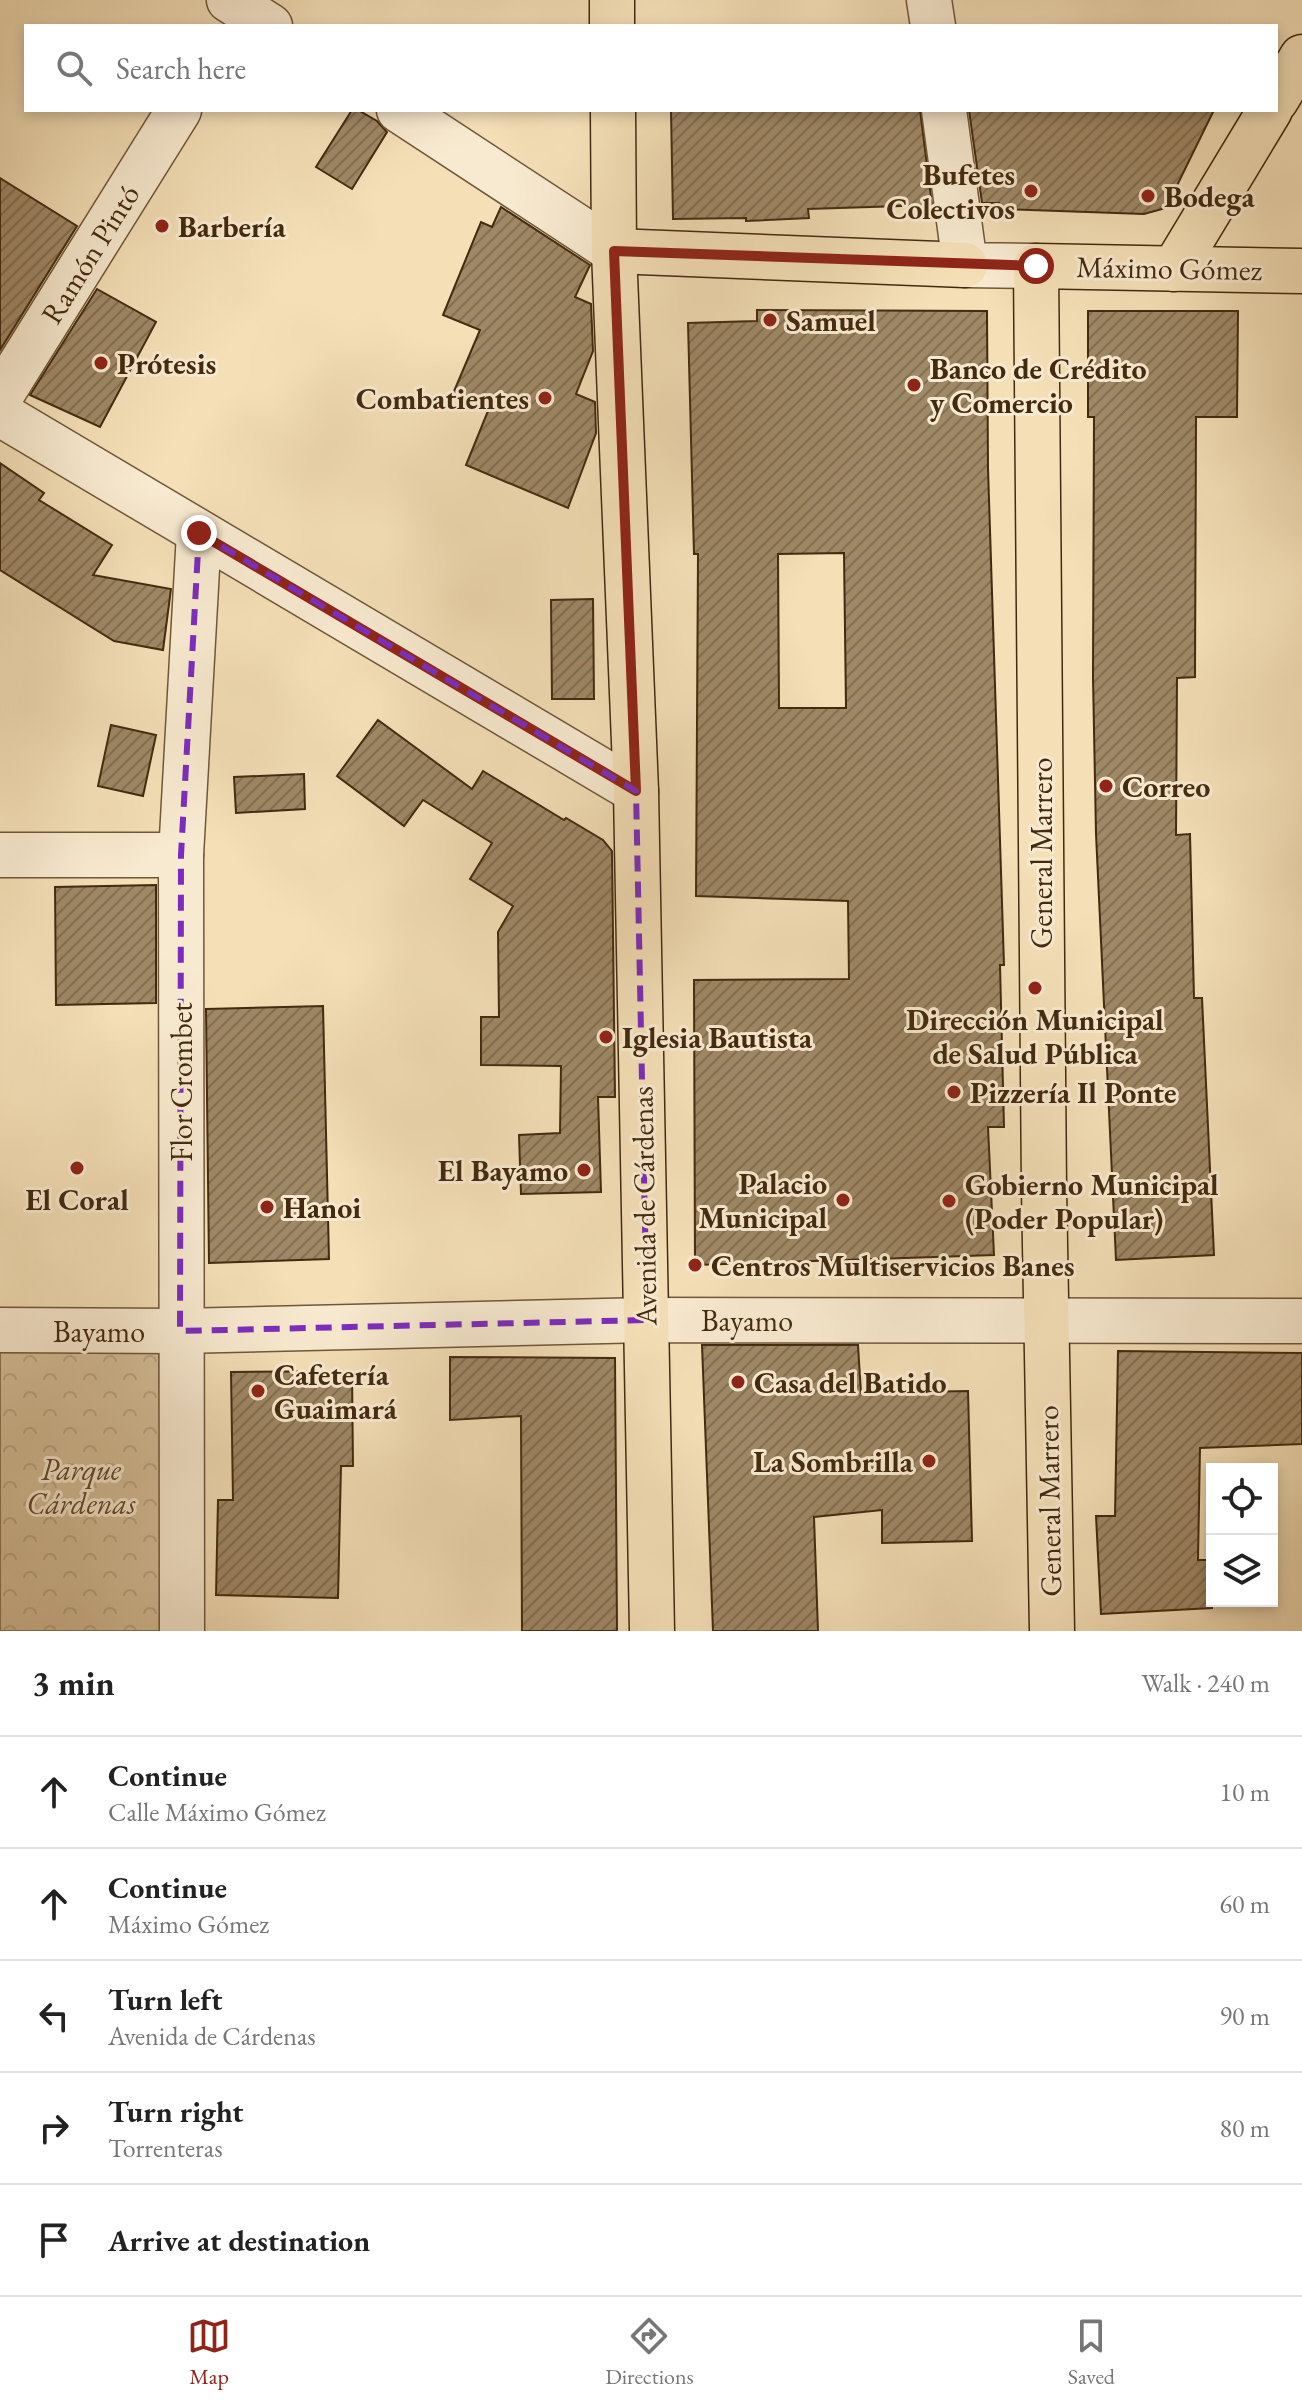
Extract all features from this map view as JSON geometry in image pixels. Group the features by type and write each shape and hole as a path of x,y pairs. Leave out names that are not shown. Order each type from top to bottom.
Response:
{"main road":[{"path":"612,0 612,24"},
{"path":"1278,97 1302,57"},
{"name":"Avenida de Cárdenas","path":"613,112 614,251 636,791 652,1631"},
{"path":"1174,269 1269,112"},
{"path":"614,251 965,265"},
{"name":"Máximo Gómez","path":"1036,266 1302,271"},
{"name":"General Marrero","path":"1036,266 1045,1321 1052,1631"}],"street":[{"path":"929,0 933,24"},
{"name":"Ramón Pintó","path":"0,397 178,112"},
{"path":"402,112 614,251"},
{"path":"944,112 965,265 1036,266"},
{"path":"0,414 636,791"},
{"name":"Flor Crombet","path":"182,1631 181,855 199,533"},
{"path":"0,855 181,855"},
{"name":"Bayamo","path":"0,1330 180,1331 647,1320 1302,1321"}],"highlighted area":[{"path":"199,533 636,791 647,1320 180,1331 181,855"}],"green space":[{"name":"Parque Cárdenas","path":"159,1341 162,1631 0,1631 0,1343"}],"building":[{"path":"351,112 361,112 377,121 387,132 352,189 316,167"},
{"path":"671,112 920,112 932,205 808,209 809,218 746,221 746,218 673,219"},
{"path":"969,112 1213,112 1166,208 1144,214 1000,209 999,203 982,203"},
{"path":"0,178 77,226 0,350"},
{"path":"501,207 590,265 575,297 591,304 593,351 576,394 595,402 596,433 568,508 466,465 488,411 452,396 480,330 443,315 481,222 492,227"},
{"name":"Prótesis","path":"97,289 156,322 100,427 30,395"},
{"path":"757,310 987,311 988,468 1004,965 1000,965 1004,1127 988,1127 994,1255 695,1265 694,980 849,979 848,901 696,896 698,554 694,554 688,323 757,321","holes":["844,553 846,708 779,708 778,554"]},
{"path":"1088,311 1238,311 1237,417 1196,417 1195,677 1177,678 1176,835 1190,834 1194,998 1202,998 1214,1255 1116,1260 1096,834 1094,417 1088,417"},
{"path":"0,463 44,493 39,500 112,545 93,575 171,589 163,650 114,641 0,570"},
{"path":"593,599 594,699 552,699 551,600"},
{"path":"378,720 472,789 483,771 603,840 612,851 615,1097 598,1097 601,1192 521,1194 519,1135 560,1133 561,1066 481,1065 481,1017 499,1017 498,932 513,906 470,879 492,843 423,800 404,826 337,776"},
{"path":"111,725 156,735 143,796 98,786"},
{"path":"304,774 305,809 236,813 234,777"},
{"path":"156,885 156,1003 56,1005 55,887"},
{"path":"323,1006 329,1259 209,1263 206,1009"},
{"path":"702,1345 858,1345 861,1393 968,1391 972,1541 882,1543 882,1510 814,1517 818,1631 713,1631"},
{"path":"1118,1351 1302,1353 1302,1444 1200,1448 1198,1560 1206,1560 1206,1607 1212,1608 1101,1614 1096,1516 1115,1516"},
{"path":"450,1357 615,1358 617,1631 522,1631 521,1416 450,1420"},
{"path":"352,1371 353,1466 341,1466 338,1598 216,1595 218,1500 233,1500 231,1372"}],"place":[{"name":"Bufetes Colectivos","path":"1031,191"},
{"name":"Bodega","path":"1148,196"},
{"name":"Barbería","path":"162,226"},
{"name":"Samuel","path":"770,320"},
{"name":"Prótesis","path":"101,363"},
{"name":"Banco de Crédito y Comercio","path":"914,385"},
{"name":"Combatientes","path":"545,398"},
{"name":"Correo","path":"1106,786"},
{"name":"Dirección Municipal de Salud Pública","path":"1035,988"},
{"name":"Iglesia Bautista","path":"606,1037"},
{"name":"Pizzería Il Ponte","path":"954,1092"},
{"name":"El Coral","path":"77,1168"},
{"name":"El Bayamo","path":"584,1170"},
{"name":"Palacio Municipal","path":"843,1200"},
{"name":"Gobierno Municipal (Poder Popular)","path":"949,1201"},
{"name":"Hanoi","path":"267,1207"},
{"name":"Centros Multiservicios Banes","path":"695,1265"},
{"name":"Casa del Batido","path":"738,1382"},
{"name":"Cafetería Guaimará","path":"258,1391"},
{"name":"La Sombrilla","path":"929,1461"}],"route":[{"path":"199,533 636,791 614,251 1036,266"}]}
